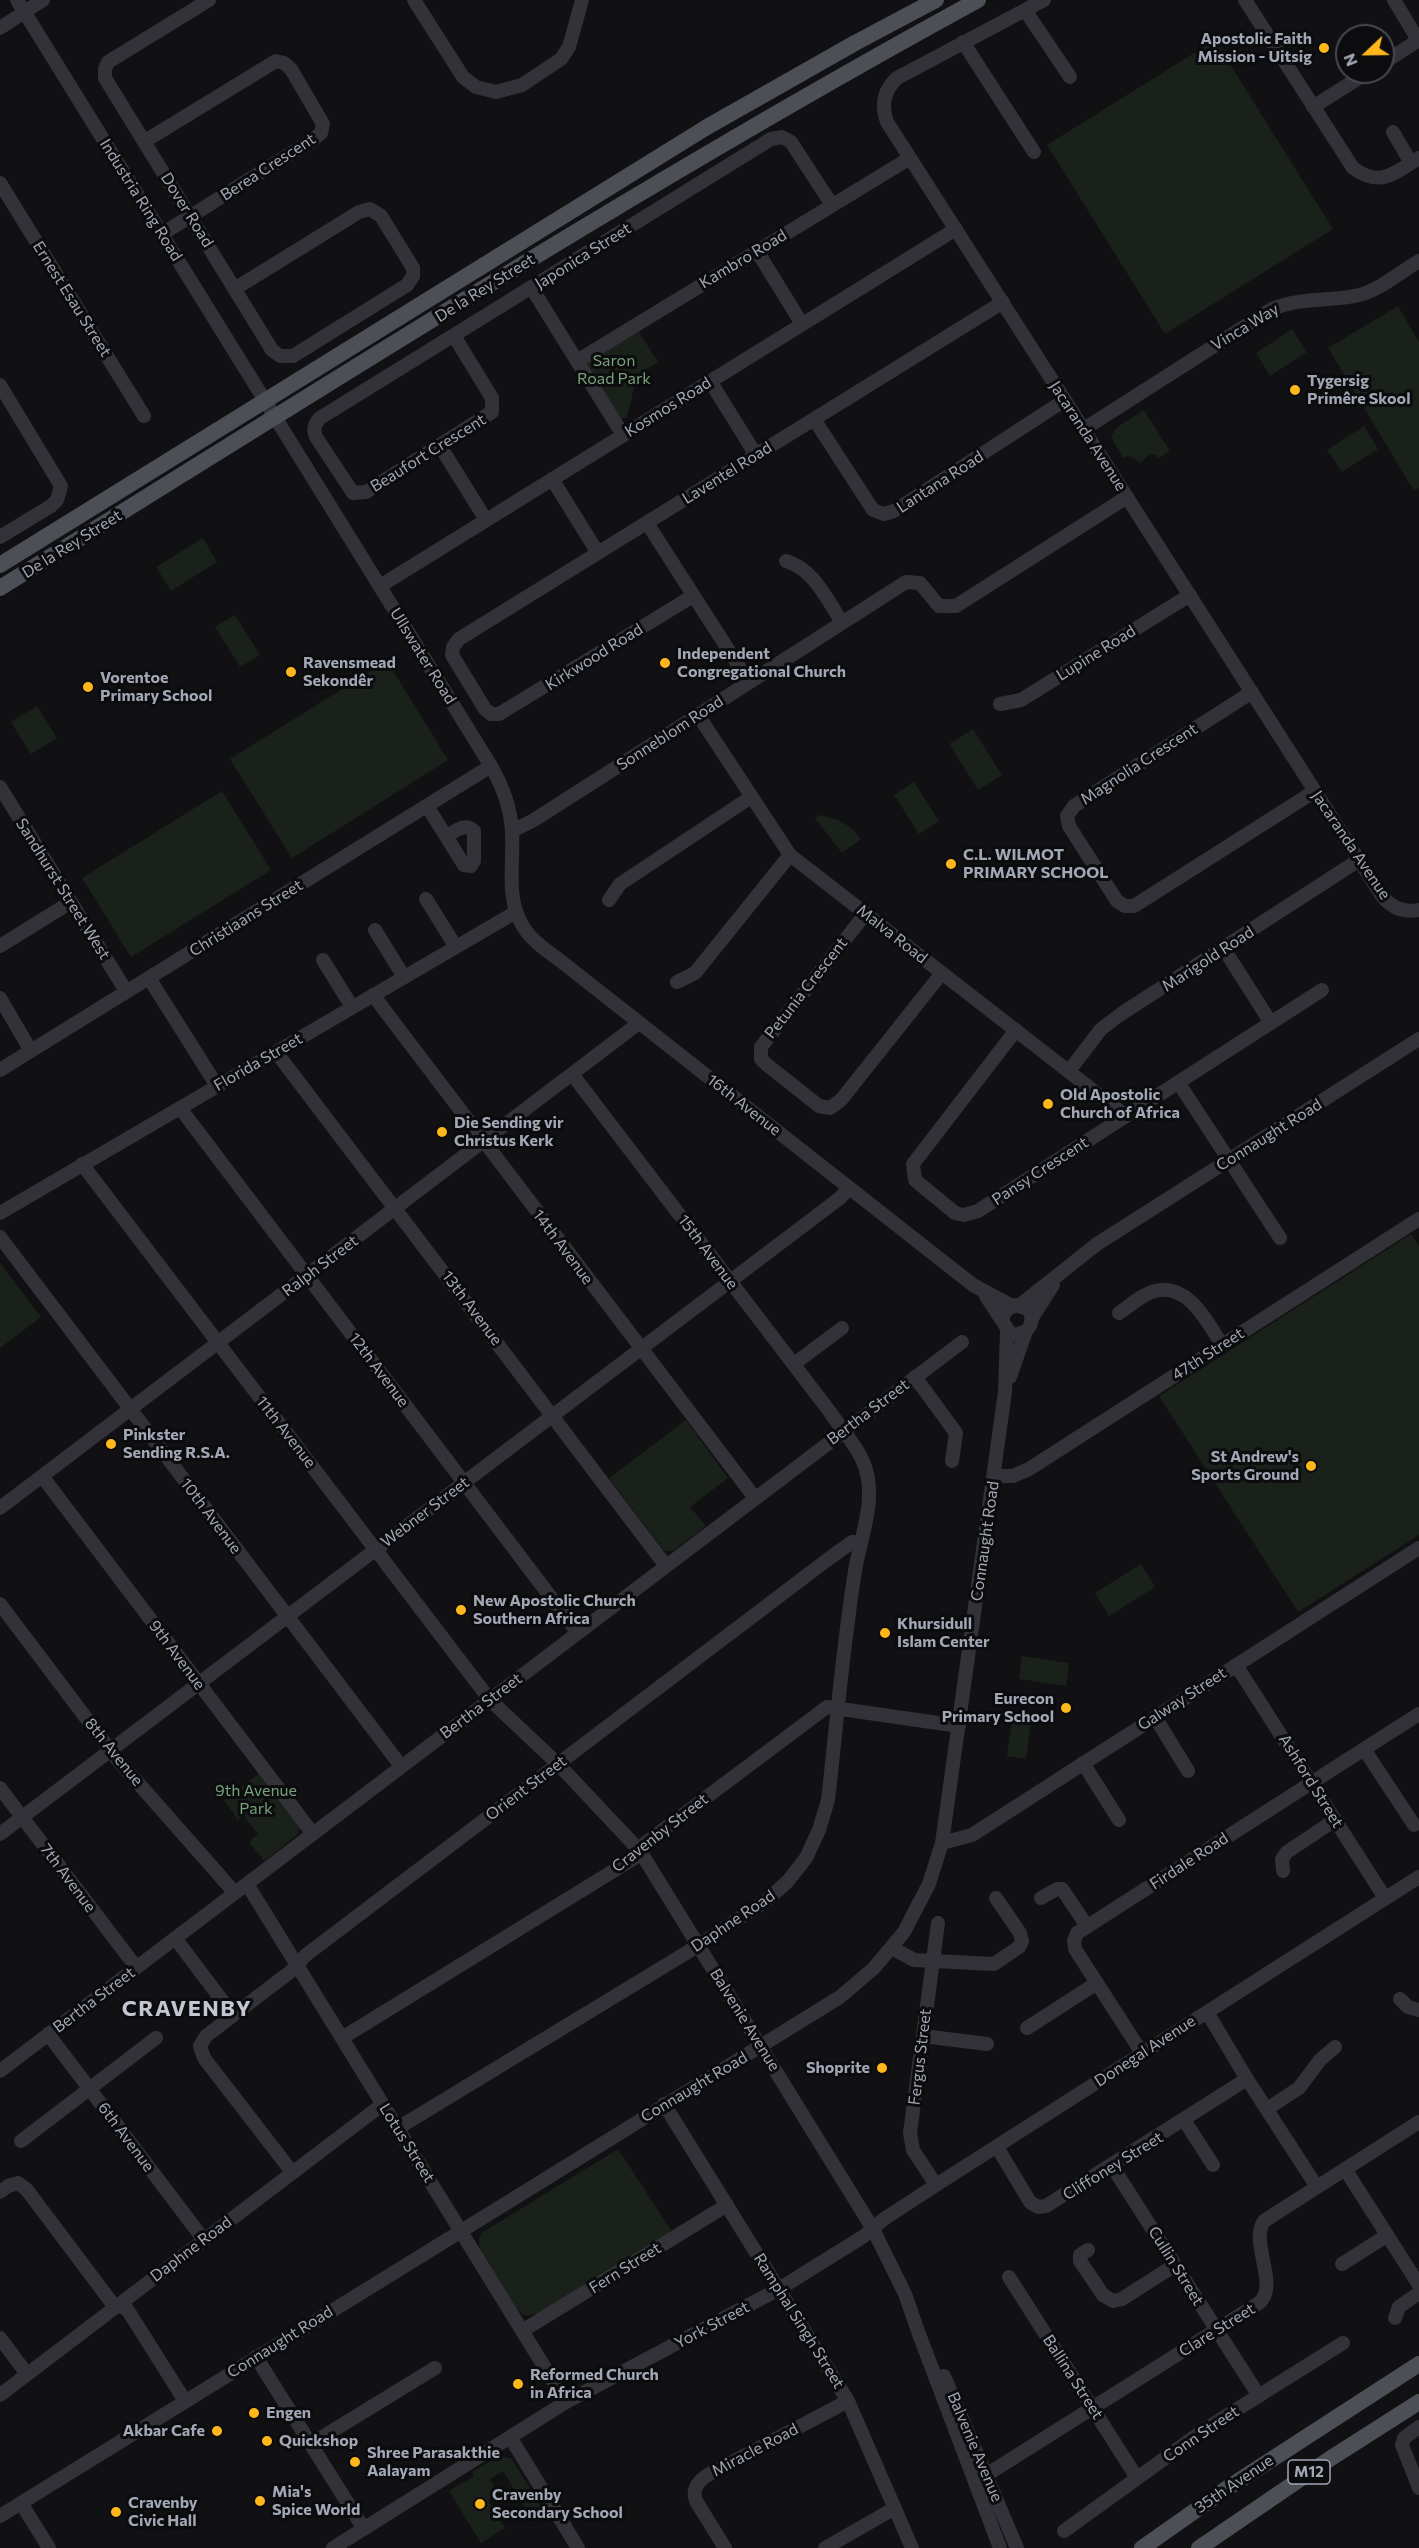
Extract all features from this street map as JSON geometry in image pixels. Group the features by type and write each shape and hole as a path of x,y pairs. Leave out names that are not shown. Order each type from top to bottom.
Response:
{"main road":[{"name":"De la Rey Street","path":"0,565 707,128 855,43 936,0"},
{"name":"De la Rey Street","path":"0,588 652,185 852,69 978,0"},
{"name":"35th Avenue","path":"1142,2548 1235,2483 1419,2364"},
{"name":"35th Avenue","path":"1199,2548 1310,2472 1419,2402"}],"street":[{"name":"Industria Ring Road","path":"17,0 275,418"},
{"path":"0,28 44,0"},
{"name":"Dover Road","path":"209,0 108,62 105,78 272,350 280,356 293,356 407,285 413,276 413,268 381,216 370,209 359,212 236,288"},
{"path":"414,0 462,77 476,87 496,92 522,85 561,59 572,39 582,0"},
{"name":"Jacaranda Avenue","path":"1044,0 897,78 887,91 884,101 885,115 910,158 1359,860 1390,904 1407,911 1419,910"},
{"path":"1245,0 1346,160 1362,175 1386,177 1415,160 1393,132"},
{"path":"1394,0 1419,40 1395,55"},
{"path":"1025,10 1070,77"},
{"path":"963,42 1034,152"},
{"name":"Berea Crescent","path":"145,141 276,62 287,65 323,124 318,136 162,234"},
{"path":"1313,107 1349,84"},
{"name":"Japonica Street","path":"315,426 320,418 776,137 791,142 832,205"},
{"name":"Kambro Road","path":"577,362 910,158"},
{"name":"Ernest Esau Street","path":"0,183 144,416"},
{"name":"Kosmos Road","path":"380,586 956,229"},
{"path":"757,251 802,324"},
{"name":"Vinca Way","path":"1084,429 1272,309 1286,303 1357,296 1419,261"},
{"path":"531,287 623,435"},
{"name":"Laventel Road","path":"494,715 485,709 453,658 453,646 459,639 1003,302"},
{"name":"Beaufort Crescent","path":"315,426 316,437 348,488 357,494 366,492 489,416 494,408 492,398 454,336"},
{"path":"710,381 756,456"},
{"path":"0,385 61,486 57,500 51,506 0,537"},
{"name":"Lantana Road","path":"814,419 873,510 884,514 894,511 1065,400"},
{"name":"Ullswater Road","path":"275,418 491,766 506,797 512,831 511,890 516,912"},
{"path":"440,446 486,520"},
{"path":"552,479 598,553"},
{"name":"Sonneblom Road","path":"512,831 534,820 909,581 923,585 932,600 943,607 952,608 1127,497"},
{"path":"647,523 749,682"},
{"path":"786,561 797,564 808,572 842,622"},
{"name":"Lupine Road","path":"1000,704 1021,700 1190,595"},
{"name":"Kirkwood Road","path":"494,715 503,713 693,596"},
{"name":"Magnolia Crescent","path":"1252,692 1071,808 1067,816 1068,826 1117,901 1125,906 1134,906 1315,791"},
{"name":"Malva Road","path":"698,715 790,855 1126,1116"},
{"name":"Christiaans Street","path":"0,1070 491,766"},
{"name":"Sandhurst Street West","path":"0,788 126,991"},
{"path":"609,900 620,884 751,797"},
{"path":"427,806 447,836"},
{"path":"677,982 695,974 790,855"},
{"name":"Marigold Road","path":"1069,1071 1101,1029 1359,860"},
{"path":"426,899 456,947"},
{"path":"0,946 71,902"},
{"name":"Florida Street","path":"0,1213 516,912"},
{"name":"16th Avenue","path":"516,912 524,928 535,941 639,1023 980,1290 1016,1305"},
{"name":"Petunia Crescent","path":"866,913 760,1047 761,1059 766,1064 819,1106 830,1108 841,1100 942,973"},
{"path":"375,930 404,977"},
{"path":"1224,949 1271,1023"},
{"path":"323,960 352,1007"},
{"path":"149,978 217,1086"},
{"name":"Pansy Crescent","path":"1016,1030 913,1164 915,1180 955,1213 964,1215 978,1210 1322,990"},
{"name":"14th Avenue","path":"373,995 755,1498"},
{"path":"0,998 31,1051"},
{"name":"Ralph Street","path":"0,1508 639,1023"},
{"name":"Connaught Road","path":"1016,1305 1097,1244 1419,1039"},
{"name":"13th Avenue","path":"276,1052 666,1566"},
{"name":"15th Avenue","path":"572,1074 843,1431"},
{"path":"1178,1083 1280,1238"},
{"name":"12th Avenue","path":"180,1108 578,1633"},
{"name":"11th Avenue","path":"82,1164 490,1700"},
{"name":"Webner Street","path":"0,1834 840,1198 849,1188"},
{"name":"47th Street","path":"993,1476 1013,1476 1029,1469 1419,1219"},
{"name":"10th Avenue","path":"0,1237 401,1766"},
{"name":"Connaught Road","path":"1032,1318 1061,1273"},
{"name":"16th Avenue","path":"980,1290 1005,1325"},
{"path":"1119,1313 1149,1293 1160,1290 1171,1291 1197,1305 1222,1345"},
{"path":"1016,1305 1028,1309 1032,1318 1030,1328 1016,1335 1005,1325 1006,1310 1016,1305"},
{"name":"Connaught Road","path":"0,2516 664,2104 805,2020 855,1986 892,1948 924,1897 942,1843 1005,1392 1005,1325"},
{"path":"794,1364 842,1328"},
{"name":"Connaught Road","path":"1005,1392 1026,1331"},
{"name":"Bertha Street","path":"0,2071 962,1342"},
{"path":"915,1377 956,1433 952,1461"},
{"name":"Daphne Road","path":"398,2128 698,1945 767,1900 788,1881 806,1858 819,1830 828,1800 838,1708 861,1543 867,1519 869,1488 866,1469 843,1431"},
{"name":"9th Avenue","path":"42,1476 313,1834"},
{"name":"Orient Street","path":"292,2172 204,2058 200,2046 206,2036 285,1976 306,1955 836,1554 852,1542 861,1543"},
{"name":"Galway Street","path":"942,1843 972,1835 1419,1548"},
{"name":"8th Avenue","path":"0,1604 111,1750 235,1893"},
{"name":"Ashford Street","path":"1236,1665 1384,1898"},
{"name":"Balvenie Avenue","path":"490,1700 558,1764 640,1851 873,2229 914,2315 919,2334 982,2479 1017,2548"},
{"name":"Cravenby Street","path":"342,2038 636,1857 644,1844 827,1707 959,1725"},
{"name":"Firdale Road","path":"1087,1926 1419,1714"},
{"path":"1155,1717 1188,1771"},
{"path":"1364,1749 1414,1825"},
{"path":"1083,1763 1119,1820"},
{"name":"7th Avenue","path":"0,1788 136,1967"},
{"path":"1283,1871 1282,1859 1287,1852 1335,1820"},
{"name":"Donegal Avenue","path":"873,2229 936,2185 1419,1877"},
{"name":"Lotus Street","path":"247,1884 566,2402"},
{"path":"1041,1898 1057,1888 1062,1889 1087,1926 1077,1934 1074,1945 1142,2053"},
{"path":"892,1948 914,1960 990,1965 1019,1947 1022,1937 996,1898"},
{"name":"Fergus Street","path":"936,2185 913,2150 910,2141 938,1923"},
{"path":"175,1938 233,2015"},
{"path":"1027,2028 1097,1983"},
{"path":"1400,1999 1408,2007 1419,2010"},
{"path":"1207,2012 1317,2187"},
{"name":"6th Avenue","path":"48,2034 204,2240"},
{"path":"923,2036 987,2044"},
{"path":"21,2141 156,2038"},
{"path":"1267,2109 1299,2088 1320,2060 1335,2047"},
{"name":"Cliffoney Street","path":"997,2147 1026,2197 1038,2207 1051,2205 1247,2079"},
{"name":"Daphne Road","path":"0,2395 383,2104"},
{"name":"Ramphal Singh Street","path":"664,2104 848,2400 912,2548"},
{"path":"1184,2120 1213,2165"},
{"name":"Clare Street","path":"982,2479 1259,2303 1265,2296 1266,2288 1261,2225 1268,2218 1419,2122"},
{"name":"Cullin Street","path":"1112,2166 1259,2396"},
{"path":"1345,2169 1419,2285"},
{"path":"0,2192 18,2183 27,2190 112,2303 127,2309 185,2401"},
{"name":"Fern Street","path":"522,2331 727,2205"},
{"name":"York Street","path":"333,2548 566,2402 779,2289 873,2229"},
{"path":"1342,2264 1386,2236"},
{"path":"1088,2250 1080,2255 1080,2261 1102,2295 1113,2301 1122,2299 1175,2265"},
{"name":"Ballina Street","path":"1009,2277 1137,2478"},
{"path":"1395,2318 1399,2307 1419,2293"},
{"path":"0,2338 27,2374"},
{"name":"Conn Street","path":"1064,2530 1204,2430 1343,2343"},
{"path":"256,2357 364,2529"},
{"path":"311,2444 435,2368"},
{"name":"Miracle Road","path":"725,2548 696,2501 694,2493 697,2485 706,2476 848,2400"},
{"path":"1419,2427 1404,2438 1402,2445 1419,2488"},
{"path":"510,2437 578,2548"},
{"name":"Balvenie Avenue","path":"982,2479 1000,2548"},
{"path":"21,2503 49,2548"},
{"path":"825,2548 895,2508"}],"green space":[{"path":"1215,40 1333,229 1165,334 1047,145"},
{"path":"1398,306 1419,342 1419,488 1414,491 1328,348"},
{"name":"Saron Road Park","path":"637,329 658,362 637,375 627,417 620,420 587,362"},
{"path":"1292,329 1307,352 1270,376 1256,353"},
{"path":"1144,410 1170,451 1159,458 1154,454 1149,455 1141,463 1130,456 1123,458 1111,437 1116,428"},
{"path":"1364,426 1378,449 1342,472 1327,450"},
{"path":"203,538 217,562 171,591 156,567"},
{"path":"235,615 260,655 240,667 215,627"},
{"path":"387,661 448,760 292,858 230,759"},
{"path":"37,706 57,738 31,754 11,722"},
{"path":"973,729 1002,775 978,790 949,744"},
{"path":"914,782 939,821 919,834 894,795"},
{"path":"222,791 271,870 131,957 82,878"},
{"path":"819,815 842,822 861,839 842,853 815,818"},
{"name":"St Andrew's Sports Ground","path":"1411,1234 1419,1246 1419,1535 1298,1612 1159,1396"},
{"path":"0,1263 41,1317 0,1348"},
{"path":"686,1420 728,1478 690,1507 706,1526 673,1551 664,1551 609,1478"},
{"path":"1141,1564 1155,1587 1109,1616 1095,1593"},
{"path":"1022,1656 1069,1663 1066,1686 1019,1679"},
{"path":"1013,1713 1032,1716 1026,1759 1007,1756"},
{"name":"9th Avenue Park","path":"259,1774 300,1827 298,1834 264,1861 249,1842 258,1834 244,1816 238,1820 224,1800"},
{"path":"618,2149 673,2233 536,2317 535,2314 525,2316 515,2308 480,2249 479,2238 483,2232"},
{"path":"499,2456 512,2459 546,2515 534,2522 503,2471 490,2479 498,2493 488,2500 505,2528 481,2543 449,2491 474,2476 472,2472"}],"place":[{"name":"Apostolic Faith Mission - Uitsig","path":"1324,48"},
{"name":"Tygersig Primêre Skool","path":"1295,390"},
{"name":"Independent Congregational Church","path":"665,663"},
{"name":"Ravensmead Sekondêr","path":"291,672"},
{"name":"Vorentoe Primary School","path":"88,687"},
{"name":"C.L. WILMOT PRIMARY SCHOOL","path":"951,864"},
{"name":"Old Apostolic Church of Africa","path":"1048,1104"},
{"name":"Die Sending vir Christus Kerk","path":"442,1132"},
{"name":"Pinkster Sending R.S.A.","path":"111,1444"},
{"name":"St Andrew's Sports Ground","path":"1311,1466"},
{"name":"New Apostolic Church Southern Africa","path":"461,1610"},
{"name":"Khursidull Islam Center","path":"885,1633"},
{"name":"Eurecon Primary School","path":"1066,1708"},
{"name":"Shoprite","path":"882,2068"},
{"name":"Reformed Church in Africa","path":"518,2384"},
{"name":"Engen","path":"254,2413"},
{"name":"Akbar Cafe","path":"217,2431"},
{"name":"Quickshop","path":"267,2441"},
{"name":"Shree Parasakthie Aalayam","path":"355,2462"},
{"name":"Mia's Spice World","path":"260,2501"},
{"name":"Cravenby Secondary School","path":"480,2504"},
{"name":"Cravenby Civic Hall","path":"116,2512"}],"district":[{"name":"CRAVENBY","path":"187,2009"}]}
